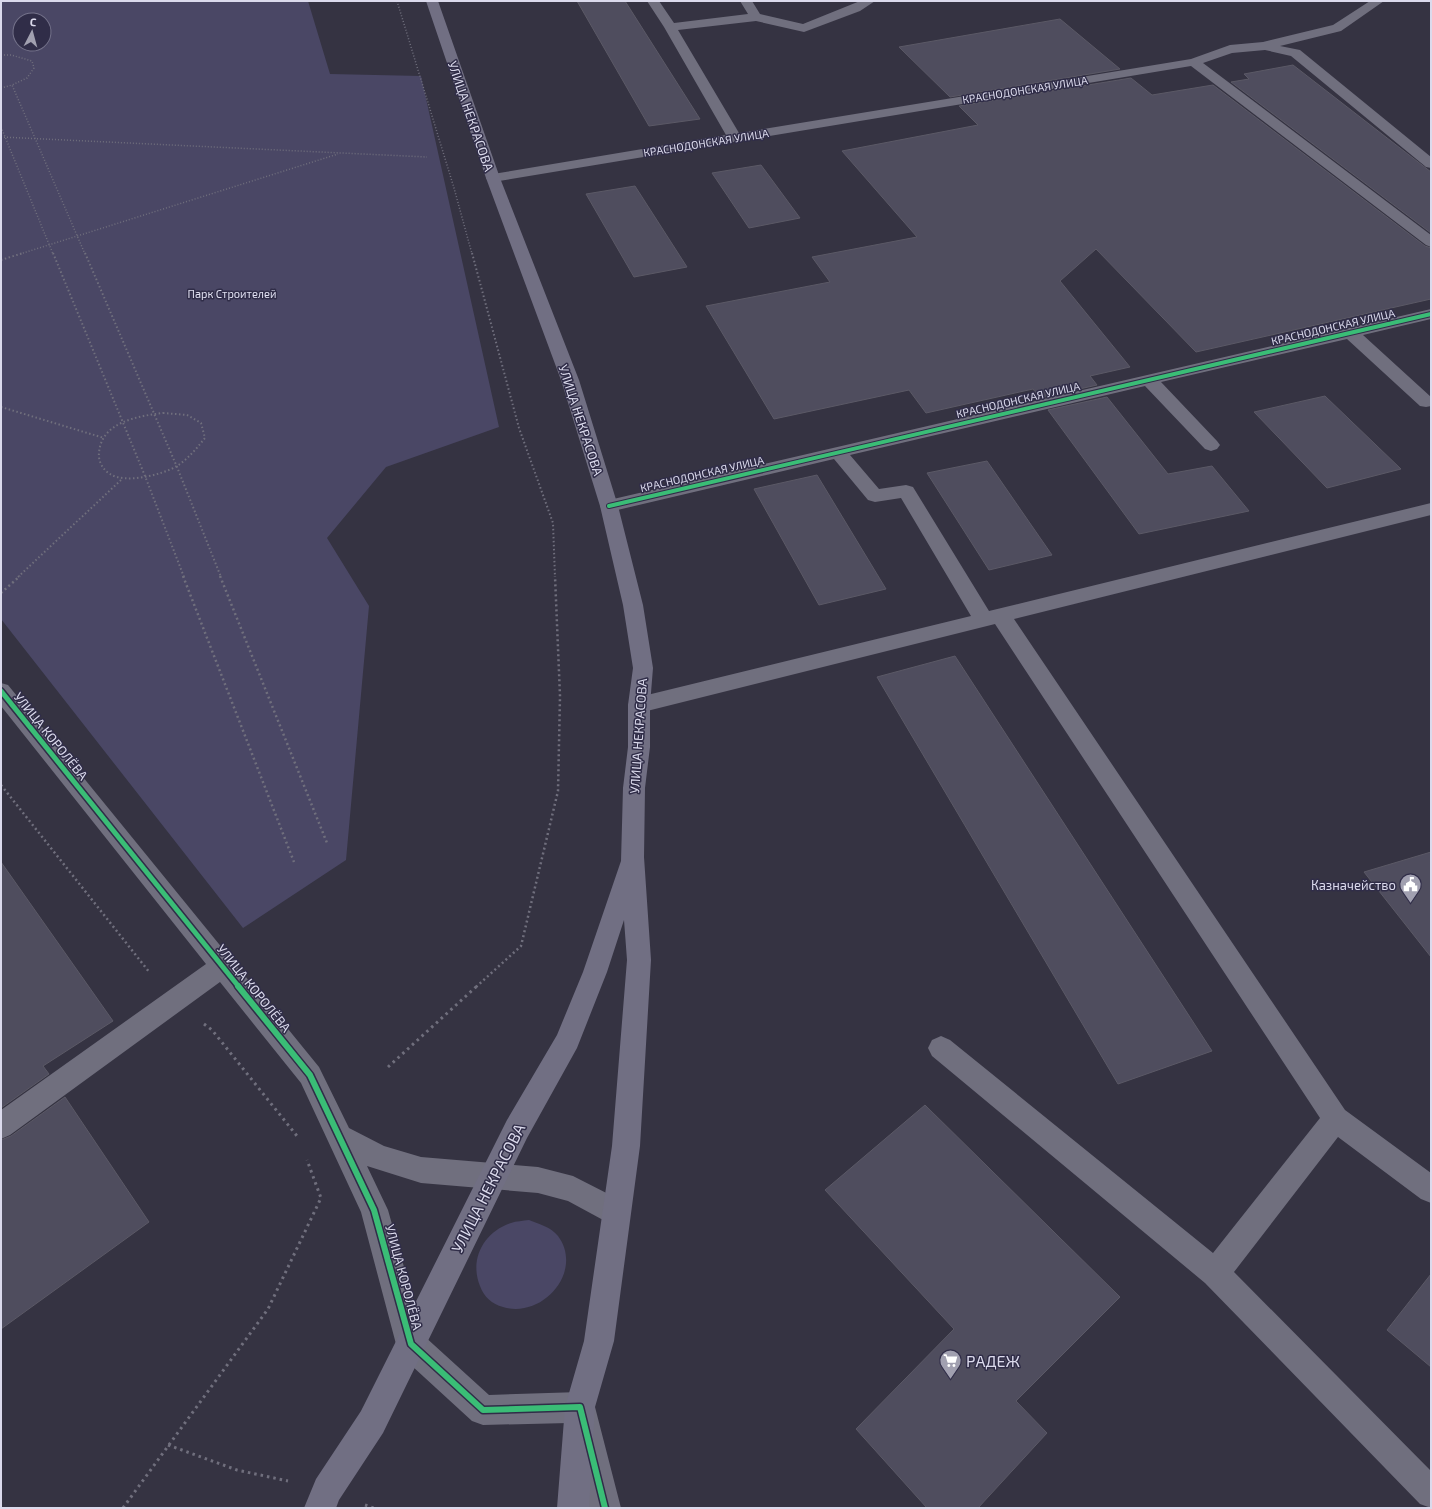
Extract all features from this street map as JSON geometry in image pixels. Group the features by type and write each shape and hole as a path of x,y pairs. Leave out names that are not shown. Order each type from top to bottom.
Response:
{"main road":[{"name":"УЛИЦА НЕКРАСОВА","path":"432,1 492,178 570,380 609,506 633,605 643,668 639,705 639,747 634,788 632,857 639,960 626,1146 599,1341 580,1407 573,1508"},
{"name":"УЛИЦА НЕКРАСОВА","path":"323,1499 372,1422 517,1129 568,1040 595,972 632,857"}],"street":[{"path":"653,1 670,27 735,138"},
{"path":"746,1 756,17"},
{"path":"670,27 756,17 804,28 856,8 869,1"},
{"path":"1265,46 1337,28 1378,1"},
{"name":"КРАСНОДОНСКАЯ УЛИЦА","path":"492,178 1194,62 1230,49 1265,46"},
{"path":"1265,46 1295,53 1431,164"},
{"path":"1194,62 1431,242"},
{"name":"КРАСНОДОНСКАЯ УЛИЦА","path":"609,506 1431,314"},
{"path":"1351,333 1426,402"},
{"path":"1150,380 1211,445"},
{"path":"838,453 875,496 906,490 1336,1119 1431,1190"},
{"path":"639,705 1431,509"},
{"name":"УЛИЦА КОРОЛЁВА","path":"1,691 310,1075 374,1210 411,1344"},
{"path":"1,1126 223,966"},
{"path":"940,1048 1215,1273 1431,1493"},
{"path":"1215,1273 1336,1119"},
{"path":"339,1137 379,1158 421,1170 538,1180 573,1190 616,1213"},
{"path":"411,1344 483,1410 580,1407 605,1508"}],"path":[{"path":"388,1067 521,946 558,791 560,696 553,523 519,428 454,188 397,1"},
{"path":"1,55 11,55 32,62 34,68 27,78 12,86 1,88"},
{"path":"12,86 177,467 327,844"},
{"path":"1,127 145,476 294,862"},
{"path":"1,137 427,157"},
{"path":"1,260 340,153"},
{"path":"1,407 104,438"},
{"path":"163,413 187,415 201,423 205,438 196,452 177,467 159,474 123,479 111,475 103,467 99,456 100,443 108,431 122,422 153,414 163,413"},
{"path":"1,593 123,479"},
{"path":"1,786 173,1002 212,1030 300,1140"},
{"path":"123,1508 268,1309 321,1198 305,1155"},
{"path":"168,1445 323,1499 374,1508"}],"green space":[{"name":"Парк Строителей","path":"1,1 308,1 330,74 421,76 499,427 386,467 327,538 369,606 346,860 243,928 1,619"},
{"path":"529,1220 541,1224 558,1236 565,1250 566,1264 563,1277 555,1289 545,1299 532,1306 518,1309 503,1307 489,1300 480,1286 476,1266 478,1257 486,1240 501,1227 517,1221"}],"building":[{"path":"577,1 625,1 700,119 649,126"},
{"path":"1060,19 1120,69 950,97 899,47"},
{"path":"1293,65 1431,172 1431,233 1231,82 1249,79 1244,74"},
{"path":"1131,78 1152,95 1213,85 1425,246 1431,248 1431,299 1196,352 1096,249 1060,281 1130,367 1090,376 1097,385 1040,398 1033,389 926,413 909,390 774,419 706,306 830,282 812,257 917,237 842,151 978,125 959,106"},
{"path":"761,165 800,218 749,228 712,173"},
{"path":"635,186 687,267 634,277 586,194"},
{"path":"1325,396 1401,469 1327,488 1254,412"},
{"path":"1107,397 1168,474 1212,466 1249,511 1139,534 1048,410"},
{"path":"987,461 1052,555 989,570 927,473"},
{"path":"817,475 886,589 819,605 754,489"},
{"path":"955,656 1212,1051 1118,1084 877,677"},
{"name":"Казначейство","path":"1431,852 1431,957 1364,872"},
{"path":"1,862 113,1021 43,1066 49,1074 1,1108"},
{"path":"65,1097 149,1222 1,1329 1,1140 11,1136"},
{"path":"925,1105 1120,1297 1016,1401 1047,1433 978,1508 927,1508 856,1429 954,1329 825,1190"},
{"path":"1431,1274 1431,1367 1387,1330"}],"cycle path":[{"path":"609,506 1431,314"},
{"path":"1,691 310,1075 374,1210 411,1344 483,1410 580,1407 605,1508"}],"place":[{"name":"Казначейство","path":"1411,904"},
{"name":"РАДЕЖ","path":"950,1380"}]}
